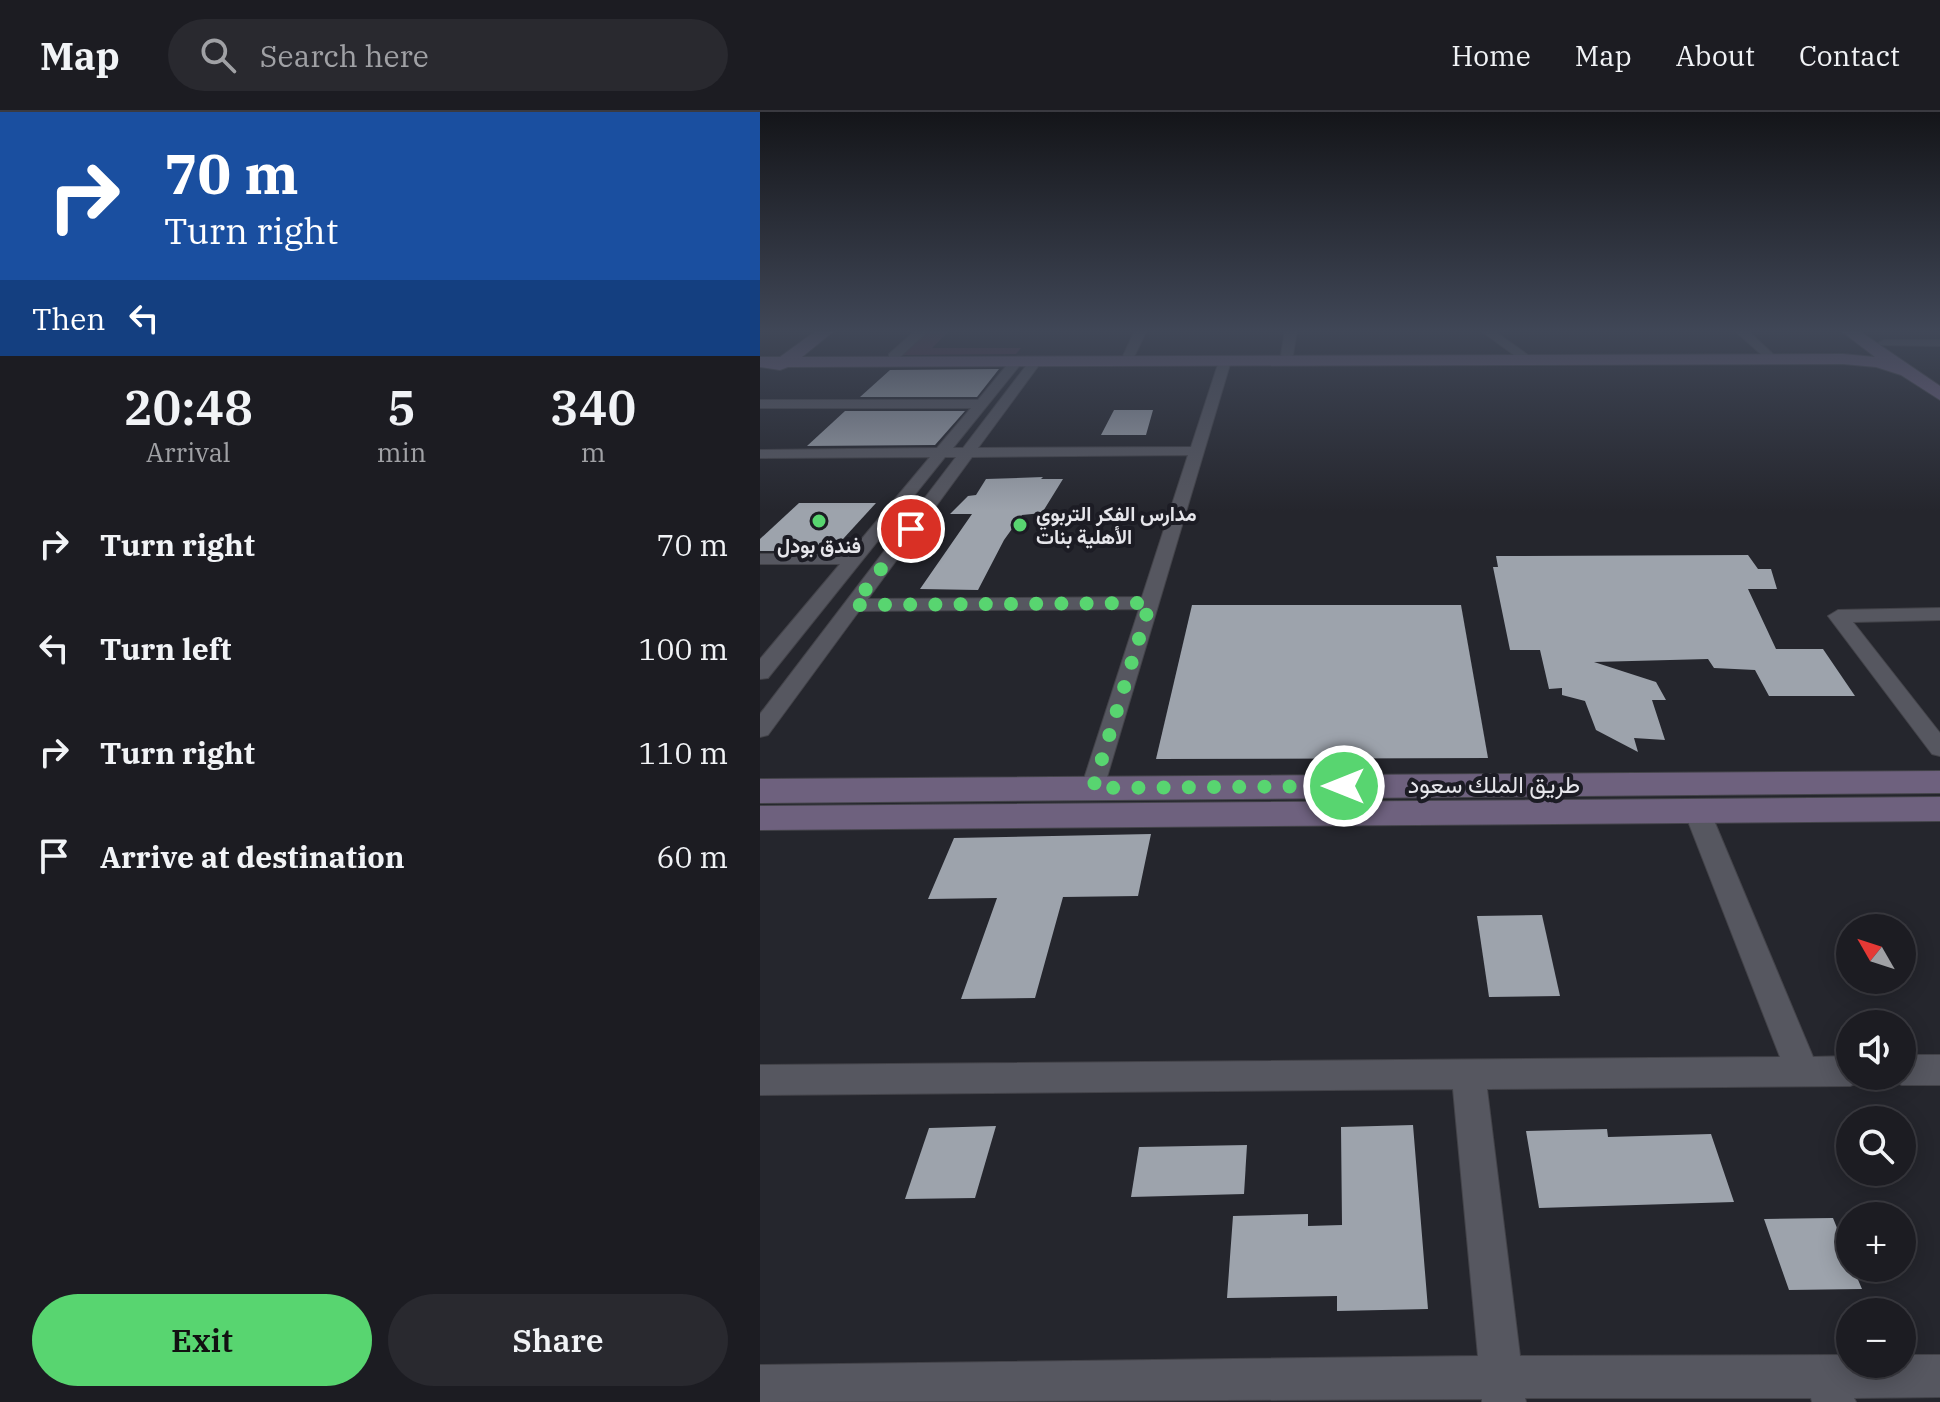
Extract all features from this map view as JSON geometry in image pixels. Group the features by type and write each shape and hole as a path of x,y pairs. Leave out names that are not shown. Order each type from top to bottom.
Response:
{"street":[{"path":"760,673 992,390"},
{"path":"760,730 1015,390"},
{"path":"1093,788 1216,390"},
{"path":"760,404 981,404"},
{"path":"760,454 1197,451"},
{"path":"760,559 854,559"},
{"path":"854,605 1150,603"},
{"path":"1940,614 1838,616 1940,749"},
{"name":"طريق الملك سعود","path":"760,791 1940,782"},
{"name":"طريق الملك سعود","path":"760,818 1940,809"},
{"path":"1697,811 1802,1071"},
{"path":"1916,1070 1940,1070"},
{"path":"760,1080 1836,1071"},
{"path":"1468,1074 1503,1389"},
{"path":"760,1387 1830,1389 1940,1376"}],"building":[{"path":"868,390 982,390 977,397 860,397"},
{"path":"1114,410 1153,410 1146,435 1101,435"},
{"path":"845,411 965,411 935,445 807,446"},
{"path":"1043,477 1041,479 1063,479 1042,513 1022,515 1004,540 978,590 920,589 972,514 950,514 968,496 976,495 986,479"},
{"name":"فندق بودل","path":"799,503 876,503 832,551 760,551 760,539"},
{"path":"1748,555 1758,569 1771,569 1777,589 1748,589 1776,649 1823,649 1855,696 1769,696 1755,670 1714,668 1708,659 1594,662 1656,682 1666,700 1652,700 1665,740 1634,738 1638,752 1596,730 1585,701 1562,695 1562,688 1549,689 1540,650 1510,650 1493,567 1498,567 1496,556"},
{"path":"1192,605 1461,605 1488,758 1156,759"},
{"path":"1151,834 1138,896 1063,897 1035,998 961,999 997,898 928,899 954,838"},
{"path":"1542,915 1560,996 1489,997 1477,916"},
{"path":"1413,1125 1428,1309 1337,1311 1337,1296 1227,1298 1233,1216 1308,1214 1308,1226 1342,1225 1341,1127"},
{"path":"996,1126 975,1198 905,1199 929,1128"},
{"path":"1607,1129 1608,1137 1711,1134 1734,1202 1539,1208 1526,1131"},
{"path":"1247,1145 1244,1194 1131,1197 1139,1147"},
{"path":"1833,1218 1836,1225 1836,1282 1859,1282 1862,1289 1789,1290 1764,1219"}],"place":[{"name":"فندق بودل","path":"819,521"},
{"name":"مدارس الفكر التربوي الأهلية بنات","path":"1020,525"}],"route":[{"path":"911,529 854,605 1150,603 1093,788 1344,786"}]}
